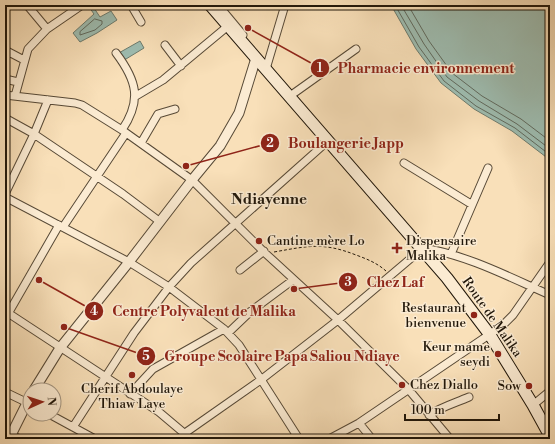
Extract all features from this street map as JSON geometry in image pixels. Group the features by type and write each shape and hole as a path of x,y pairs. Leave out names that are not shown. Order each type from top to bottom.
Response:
{"main road":[{"name":"Route de Malika","path":"210,5 423,248 490,336 533,405 550,438"}],"street":[{"path":"27,5 47,29"},
{"path":"15,96 28,49 47,29 82,5"},
{"path":"131,5 141,22"},
{"path":"218,5 247,39 249,49"},
{"path":"266,69 285,5"},
{"path":"136,96 163,80 228,26"},
{"path":"165,45 181,66"},
{"path":"290,96 356,49"},
{"path":"5,60 6,51 24,60"},
{"path":"116,53 132,80 136,96 124,132 96,177 61,226 6,314 164,416 191,439"},
{"path":"39,382 60,348 220,146 231,130 242,106 256,58"},
{"path":"5,79 18,82"},
{"path":"5,95 82,105 141,143 192,180 264,252 338,320 409,390 450,439"},
{"path":"5,194 34,134 48,100"},
{"path":"141,143 158,114 175,109"},
{"path":"5,118 34,134 123,194 159,222"},
{"path":"73,427 134,333 169,287 191,263 329,140"},
{"path":"404,164 471,204"},
{"path":"451,254 471,204 488,168"},
{"path":"5,197 129,262 169,287 226,331 239,345 262,379 298,439"},
{"path":"185,434 262,379 338,320 423,248 451,254 550,294"},
{"path":"240,270 264,252"},
{"path":"330,439 359,423 490,336 511,318 534,288 550,262"},
{"path":"130,394 149,372 226,331 293,280"},
{"path":"533,405 550,390"},
{"path":"5,392 22,398"},
{"path":"429,415 439,408 444,408 469,397"},
{"path":"11,436 22,415"},
{"path":"62,421 96,439"},
{"path":"359,423 372,439"}],"path":[{"path":"264,252 323,245 340,248 377,263 392,275"}],"water":[{"path":"92,5 100,17 111,11 117,20 80,42 73,33 94,14 89,7"},
{"path":"391,5 550,5 550,160 512,131 474,109 441,83 416,49"},
{"path":"140,41 144,48 126,59 123,59 117,54"}],"place":[{"name":"Pharmacie environnement","path":"248,28"},
{"name":"Boulangerie Japp","path":"186,166"},
{"name":"Cantine mère Lo","path":"259,241"},
{"name":"Dispensaire Malika","path":"397,248"},
{"name":"Centre Polyvalent de Malika","path":"39,280"},
{"name":"Chez Laf","path":"294,289"},
{"name":"Restaurant bienvenue","path":"474,315"},
{"name":"Groupe Scolaire Papa Saliou Ndiaye","path":"64,327"},
{"name":"Keur mame seydi","path":"498,354"},
{"name":"Cherif Abdoulaye Thiaw Laye","path":"132,375"},
{"name":"Chez Diallo","path":"402,385"},
{"name":"Sow","path":"529,386"}],"district":[{"name":"Ndiayenne","path":"269,199"}]}
